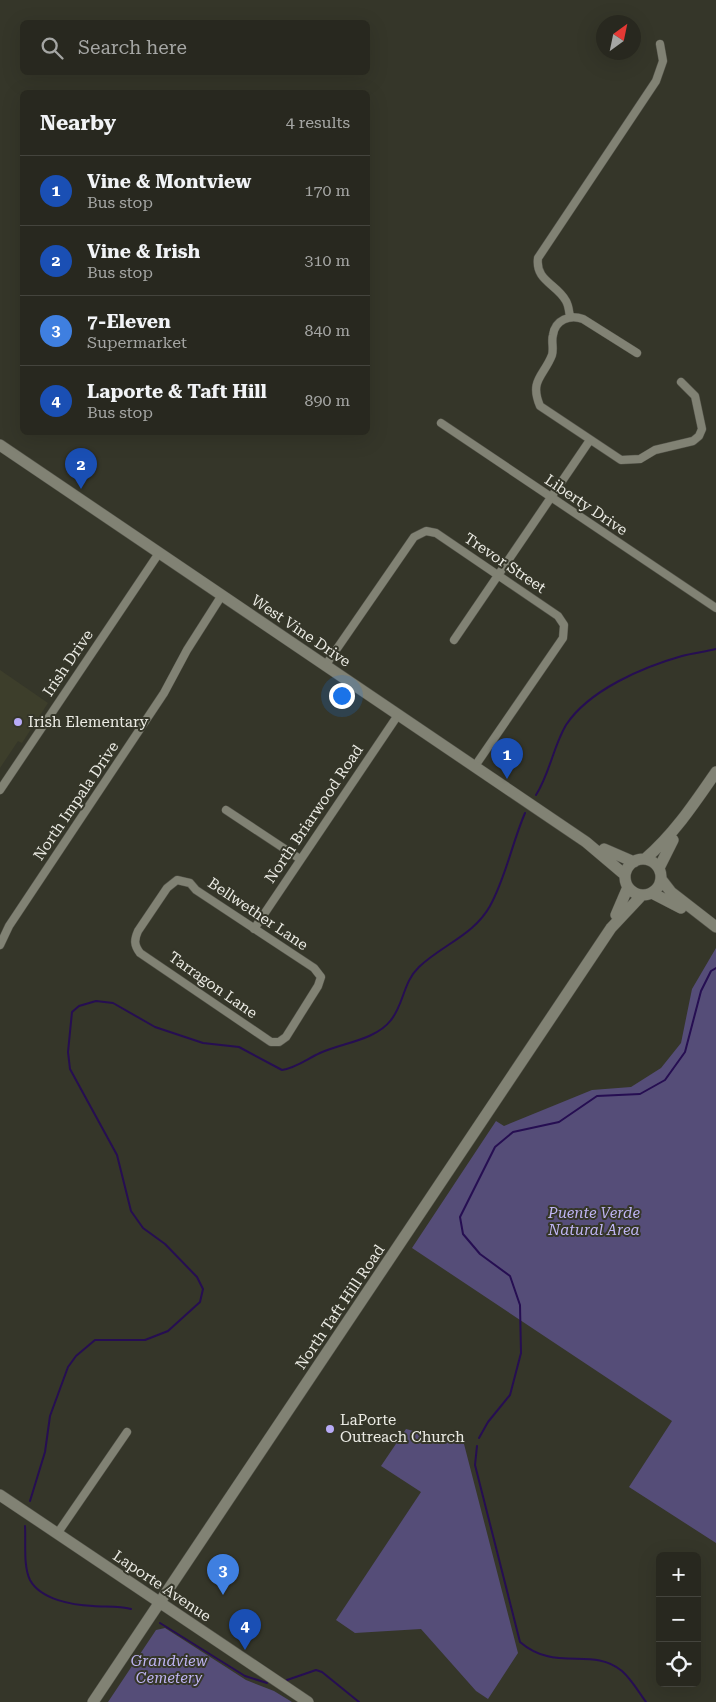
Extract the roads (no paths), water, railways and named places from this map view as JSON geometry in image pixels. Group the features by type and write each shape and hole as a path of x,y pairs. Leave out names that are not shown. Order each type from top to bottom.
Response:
{"street":[{"path":"570,317 566,301 546,282 539,271 538,258 656,81 663,61 660,44"},
{"path":"637,353 583,319 570,317 560,321 554,331 552,352 538,378 536,396 540,406 621,460 634,460 655,450 693,441 697,438 702,429 695,396 681,382"},
{"name":"Liberty Drive","path":"441,423 716,608"},
{"path":"454,640 590,440"},
{"name":"West Vine Drive","path":"0,445 586,842 625,875"},
{"name":"Trevor Street","path":"326,666 414,537 424,532 436,533 558,616 564,628 563,638 475,766"},
{"name":"Irish Drive","path":"0,790 159,553"},
{"name":"North Impala Drive","path":"0,945 9,926 164,693 187,650 222,595"},
{"name":"North Briarwood Road","path":"254,929 398,714"},
{"path":"628,887 625,875 639,861 658,850 680,825 716,772"},
{"path":"226,810 300,859"},
{"path":"647,894 658,887 660,873 680,825"},
{"name":"West Vine Drive","path":"586,842 639,861 660,873 671,892 699,916 716,927"},
{"name":"Bellwether Lane","path":"136,945 135,938 138,931 167,888 177,880 190,883 196,890 314,968 321,977 318,986 286,1037 279,1042"},
{"name":"West Vine Drive","path":"628,887 634,892 647,894 699,916"},
{"name":"North Taft Hill Road","path":"93,1702 611,928 628,887"},
{"name":"North Taft Hill Road","path":"611,928 647,894"},
{"name":"Tarragon Lane","path":"136,945 140,953 271,1042 279,1042"},
{"path":"58,1534 127,1432"},
{"name":"Laporte Avenue","path":"0,1495 308,1702"}],"waterway":[{"path":"536,795 545,778 566,725 588,701 634,673 651,666 682,656 716,649"},
{"path":"30,1501 45,1452 50,1416 68,1367 76,1356 95,1340 145,1340 168,1331 200,1302 203,1289 197,1277 165,1244 143,1228 131,1211 117,1155 70,1069 68,1052 72,1012 79,1006 96,1001 113,1003 155,1027 203,1043 239,1047 282,1070 297,1065 320,1053 368,1037 385,1027 391,1020 399,1007 410,979 419,967 467,932 483,916 496,895 525,813"},
{"path":"479,1438 488,1422 510,1395 521,1353 520,1305 510,1276 480,1254 463,1234 460,1217 495,1147 513,1132 559,1122 597,1096 640,1094 665,1080 685,1052 701,991 711,971 716,968"},
{"path":"477,1446 475,1465 520,1642 547,1656 595,1660 613,1665 629,1678 646,1702"},
{"path":"25,1526 28,1574 35,1587 49,1597 58,1600 76,1604 131,1609"},
{"path":"160,1623 245,1676 267,1683"},
{"path":"287,1680 316,1670 322,1672 359,1702"}],"place":[{"name":"Vine & Irish","path":"81,489"},
{"name":"Irish Elementary","path":"18,722"},
{"name":"Vine & Montview","path":"507,779"},
{"name":"LaPorte Outreach Church","path":"330,1429"},
{"name":"7-Eleven","path":"223,1595"},
{"name":"Laporte & Taft Hill","path":"245,1650"}],"park label":[{"name":"Puente Verde Natural Area","path":"594,1222"},
{"name":"Grandview Cemetery","path":"169,1670"}]}
